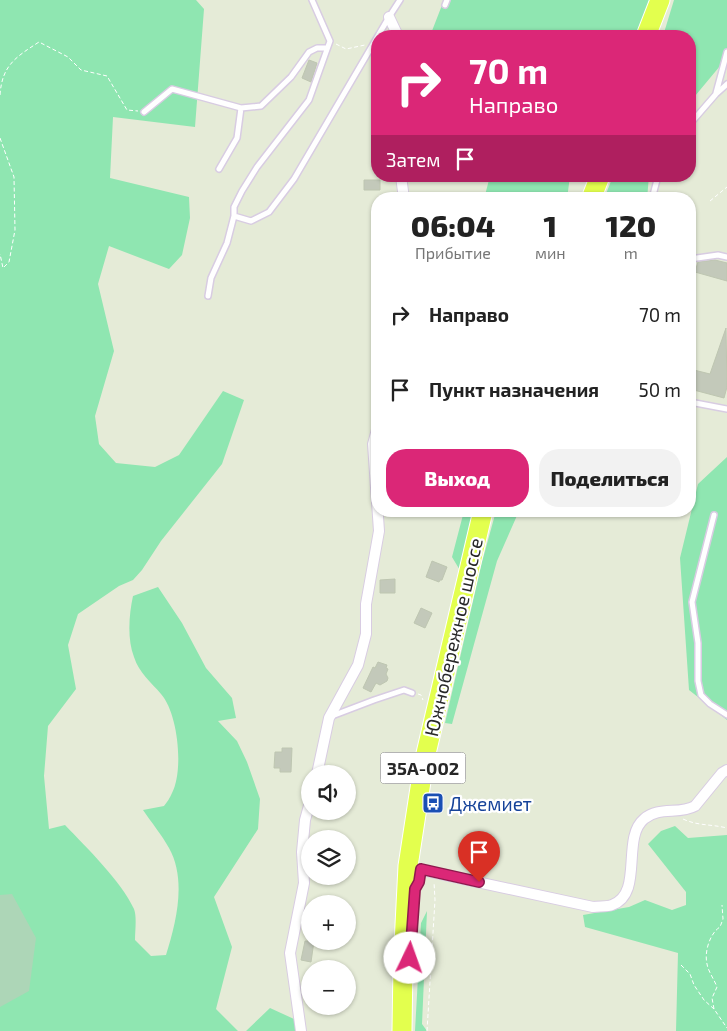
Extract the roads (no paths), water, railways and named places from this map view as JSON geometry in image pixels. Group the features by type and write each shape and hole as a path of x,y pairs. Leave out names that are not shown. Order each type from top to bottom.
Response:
{"highway":[{"path":"648,30 660,0"},
{"path":"655,30 666,0"},
{"name":"Южнобережное шоссе","path":"409,1031 413,836 424,762 482,517"},
{"name":"Южнобережное шоссе","path":"402,1031 411,891 420,867 431,763 488,517"},
{"path":"413,836 417,840 420,867"}],"street":[{"path":"389,17 395,30"},
{"path":"320,765 329,718 358,665 366,634 366,604 379,531 378,517"},
{"path":"420,867 593,907 613,905 628,891 635,832 644,820 658,812 689,810 695,806 722,773 727,770"},
{"path":"301,1031 290,953 304,883 302,852 305,820"}],"lane":[{"path":"208,296 211,278 227,243 234,216 234,207 242,191 257,168 310,100 330,41 312,0"},
{"path":"381,30 400,0"},
{"path":"234,216 251,221 268,212 294,179 371,46"},
{"path":"144,112 172,89 241,108 261,106 290,77 308,52 317,48 327,48"},
{"path":"716,94 727,52"},
{"path":"696,117 727,84"},
{"path":"219,169 237,138 241,108"},
{"path":"696,258 718,255 727,257"},
{"path":"696,403 727,409"},
{"path":"714,515 692,602 698,643 698,681 701,695 710,704 727,715"},
{"path":"329,718 404,690 412,693"}],"place":[{"name":"Джемиет","path":"433,803"}]}
